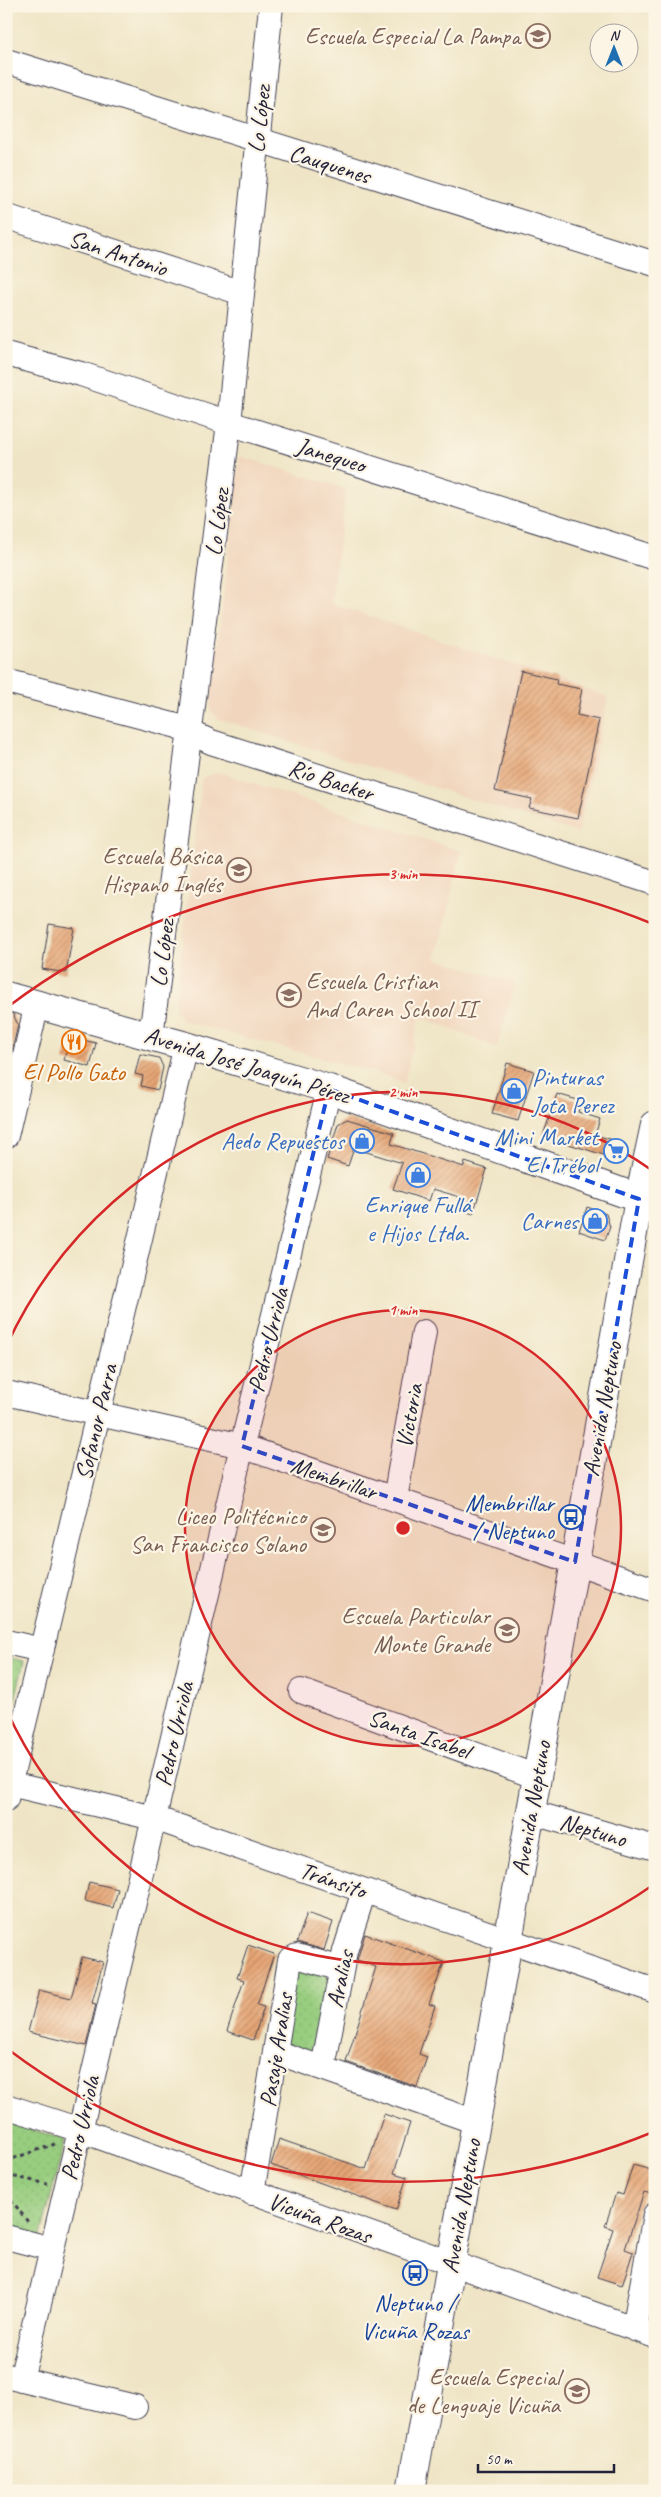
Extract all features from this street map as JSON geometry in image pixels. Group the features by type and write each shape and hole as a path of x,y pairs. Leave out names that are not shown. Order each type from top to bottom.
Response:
{"main road":[{"name":"Avenida José Joaquín Pérez","path":"6,996 186,1046 329,1089 647,1202"},
{"name":"Avenida Neptuno","path":"411,2491 575,1562 647,1202 655,1125"}],"street":[{"name":"Lo López","path":"151,1036 229,423 271,6"},
{"name":"Cauquenes","path":"6,61 655,264"},
{"name":"San Antonio","path":"7,214 242,293"},
{"name":"Janequeo","path":"6,354 81,374 655,558"},
{"name":"Río Backer","path":"6,681 177,726 211,742 655,882"},
{"path":"6,1136 37,1004"},
{"name":"Sofanor Parra","path":"7,1789 186,1046"},
{"name":"Pedro Urriola","path":"13,2378 52,2249 242,1446 329,1089"},
{"name":"Victoria","path":"395,1499 424,1332"},
{"name":"Membrillar","path":"6,1393 242,1446 655,1590"},
{"path":"6,1642 42,1650"},
{"name":"Santa Isabel","path":"301,1692 537,1777"},
{"name":"Tránsito","path":"7,1789 154,1818 655,1991"},
{"name":"Neptuno","path":"530,1812 655,1848"},
{"name":"Aralias","path":"322,2068 341,1969 364,1891"},
{"name":"Pasaje Aralias","path":"252,2193 290,1960 297,1956 341,1969"},
{"path":"276,2052 476,2122"},
{"name":"Vicuña Rozas","path":"6,2106 80,2130 451,2265 644,2332 655,2215"},
{"path":"6,2237 52,2249"},
{"path":"13,2378 135,2407"}],"path":[{"path":"6,2161 56,2143"},
{"path":"6,2175 54,2185"},
{"path":"6,2192 29,2223"}],"highlighted area":[{"path":"329,1089 639,1199 575,1562 242,1446"}],"shaded area":[{"path":"240,456 346,489 331,603 608,697 578,833 219,719 210,710"},
{"path":"218,772 461,851 436,959 515,983 497,1048 420,1016 404,1083 384,1075 184,1021 175,1010 202,778"}],"green space":[{"path":"6,1657 24,1661 6,1739"},
{"path":"295,1965 331,1973 315,2059 280,2047"},
{"path":"6,2121 65,2140 40,2239 6,2231"}],"building":[{"path":"521,671 557,679 556,684 582,689 577,715 599,720 578,818 529,808 532,799 495,791"},
{"path":"49,924 74,928 66,973 42,969"},
{"path":"6,1012 13,1014 18,1025 7,1071"},
{"path":"70,1037 96,1043 90,1067 64,1060"},
{"path":"140,1054 159,1058 163,1067 158,1090 141,1086 143,1076 135,1074"},
{"name":"Pinturas Jota Perez","path":"507,1063 534,1071 518,1121 492,1114"},
{"path":"557,1094 581,1101 578,1112 600,1119 595,1135 624,1143 620,1160 543,1136"},
{"path":"347,1119 394,1133 391,1144 464,1167 465,1162 487,1169 473,1214 459,1209 463,1198 433,1189 429,1201 393,1189 402,1163 354,1148 348,1166 327,1159 338,1124"},
{"name":"Carnes","path":"587,1207 606,1214 610,1227 605,1240 579,1231"},
{"path":"89,1882 118,1889 113,1908 85,1901"},
{"path":"307,1913 333,1922 324,1950 297,1942"},
{"path":"365,1934 444,1962 429,2004 435,2006 419,2054 427,2057 417,2087 346,2062 376,1967 357,1960"},
{"path":"248,1945 274,1954 257,2005 264,2007 253,2040 227,2031 244,1980 237,1978"},
{"path":"82,1957 103,1962 92,2003 96,2004 86,2046 28,2032 39,1990 71,1998"},
{"path":"384,2114 410,2123 394,2173 407,2177 396,2210 271,2165 279,2139 366,2169"},
{"path":"633,2165 655,2171 655,2195 644,2192 625,2249 633,2252 622,2285 597,2277 613,2229 605,2226 616,2193 623,2195"}],"place":[{"name":"Escuela Especial La Pampa","path":"538,36"},
{"name":"Escuela Básica Hispano Inglés","path":"239,870"},
{"name":"Escuela Cristian And Caren School II","path":"289,995"},
{"name":"El Pollo Gato","path":"74,1042"},
{"name":"Pinturas Jota Perez","path":"514,1091"},
{"name":"Aedo Repuestos","path":"362,1141"},
{"name":"Mini Market El Trébol","path":"616,1151"},
{"name":"Enrique Fullá e Hijos Ltda.","path":"418,1175"},
{"name":"Carnes","path":"595,1221"},
{"name":"Membrillar / Neptuno","path":"571,1517"},
{"name":"Liceo Politécnico San Francisco Solano","path":"323,1530"},
{"name":"Escuela Particular Monte Grande","path":"507,1630"},
{"name":"Neptuno / Vicuña Rozas","path":"415,2273"},
{"name":"Escuela Especial de Lenguaje Vicuña","path":"577,2391"}]}
